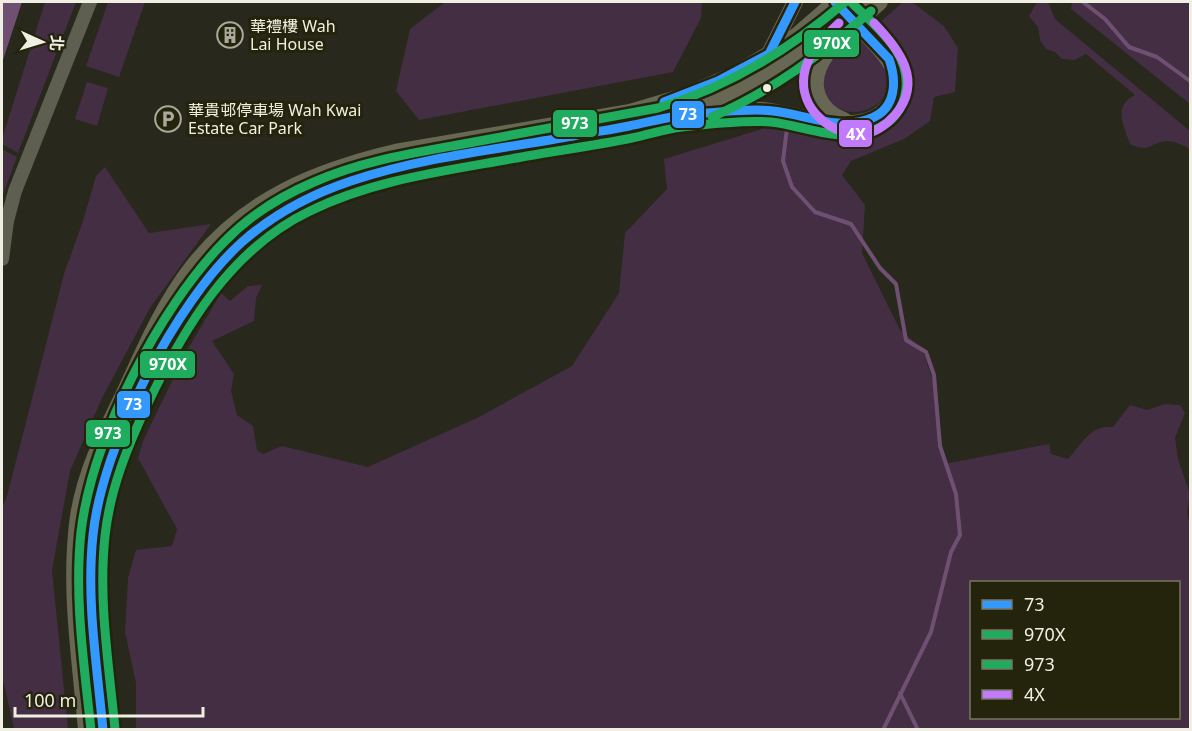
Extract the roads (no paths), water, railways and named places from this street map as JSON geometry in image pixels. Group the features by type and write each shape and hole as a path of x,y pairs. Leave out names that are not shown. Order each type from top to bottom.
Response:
{"main road":[{"path":"769,54 795,2"},
{"path":"86,729 74,596 75,545 82,496 94,456 158,324 193,266 218,239 274,196 329,170 395,152 630,112 699,90 735,74 789,42 835,2"},
{"path":"685,114 726,98 779,69 809,48 863,2"},
{"path":"858,122 841,120 828,112 817,93 815,76 822,59 880,2"},
{"path":"104,729 92,617 91,577 93,536 103,484 124,426 157,357 196,291 228,254 254,231 283,211 315,194 355,179 399,168 685,114 760,110 837,123 858,122 875,117 883,112 893,96 896,77 889,58 866,34"}],"street":[{"path":"2,259 7,221 15,191 90,2"}],"waterway":[{"path":"1083,2 1105,19 1129,47 1157,57 1190,81"},
{"path":"787,128 783,161 792,187 815,212 851,224 880,268 896,284 906,340 926,352 934,375 940,446 956,494 960,535 951,552 931,632 883,730"},
{"path":"900,693 918,730"}],"place":[{"name":"華禮樓 Wah Lai House","path":"230,35"},
{"name":"華貴邨停車場 Wah Kwai Estate Car Park","path":"168,119"}]}
